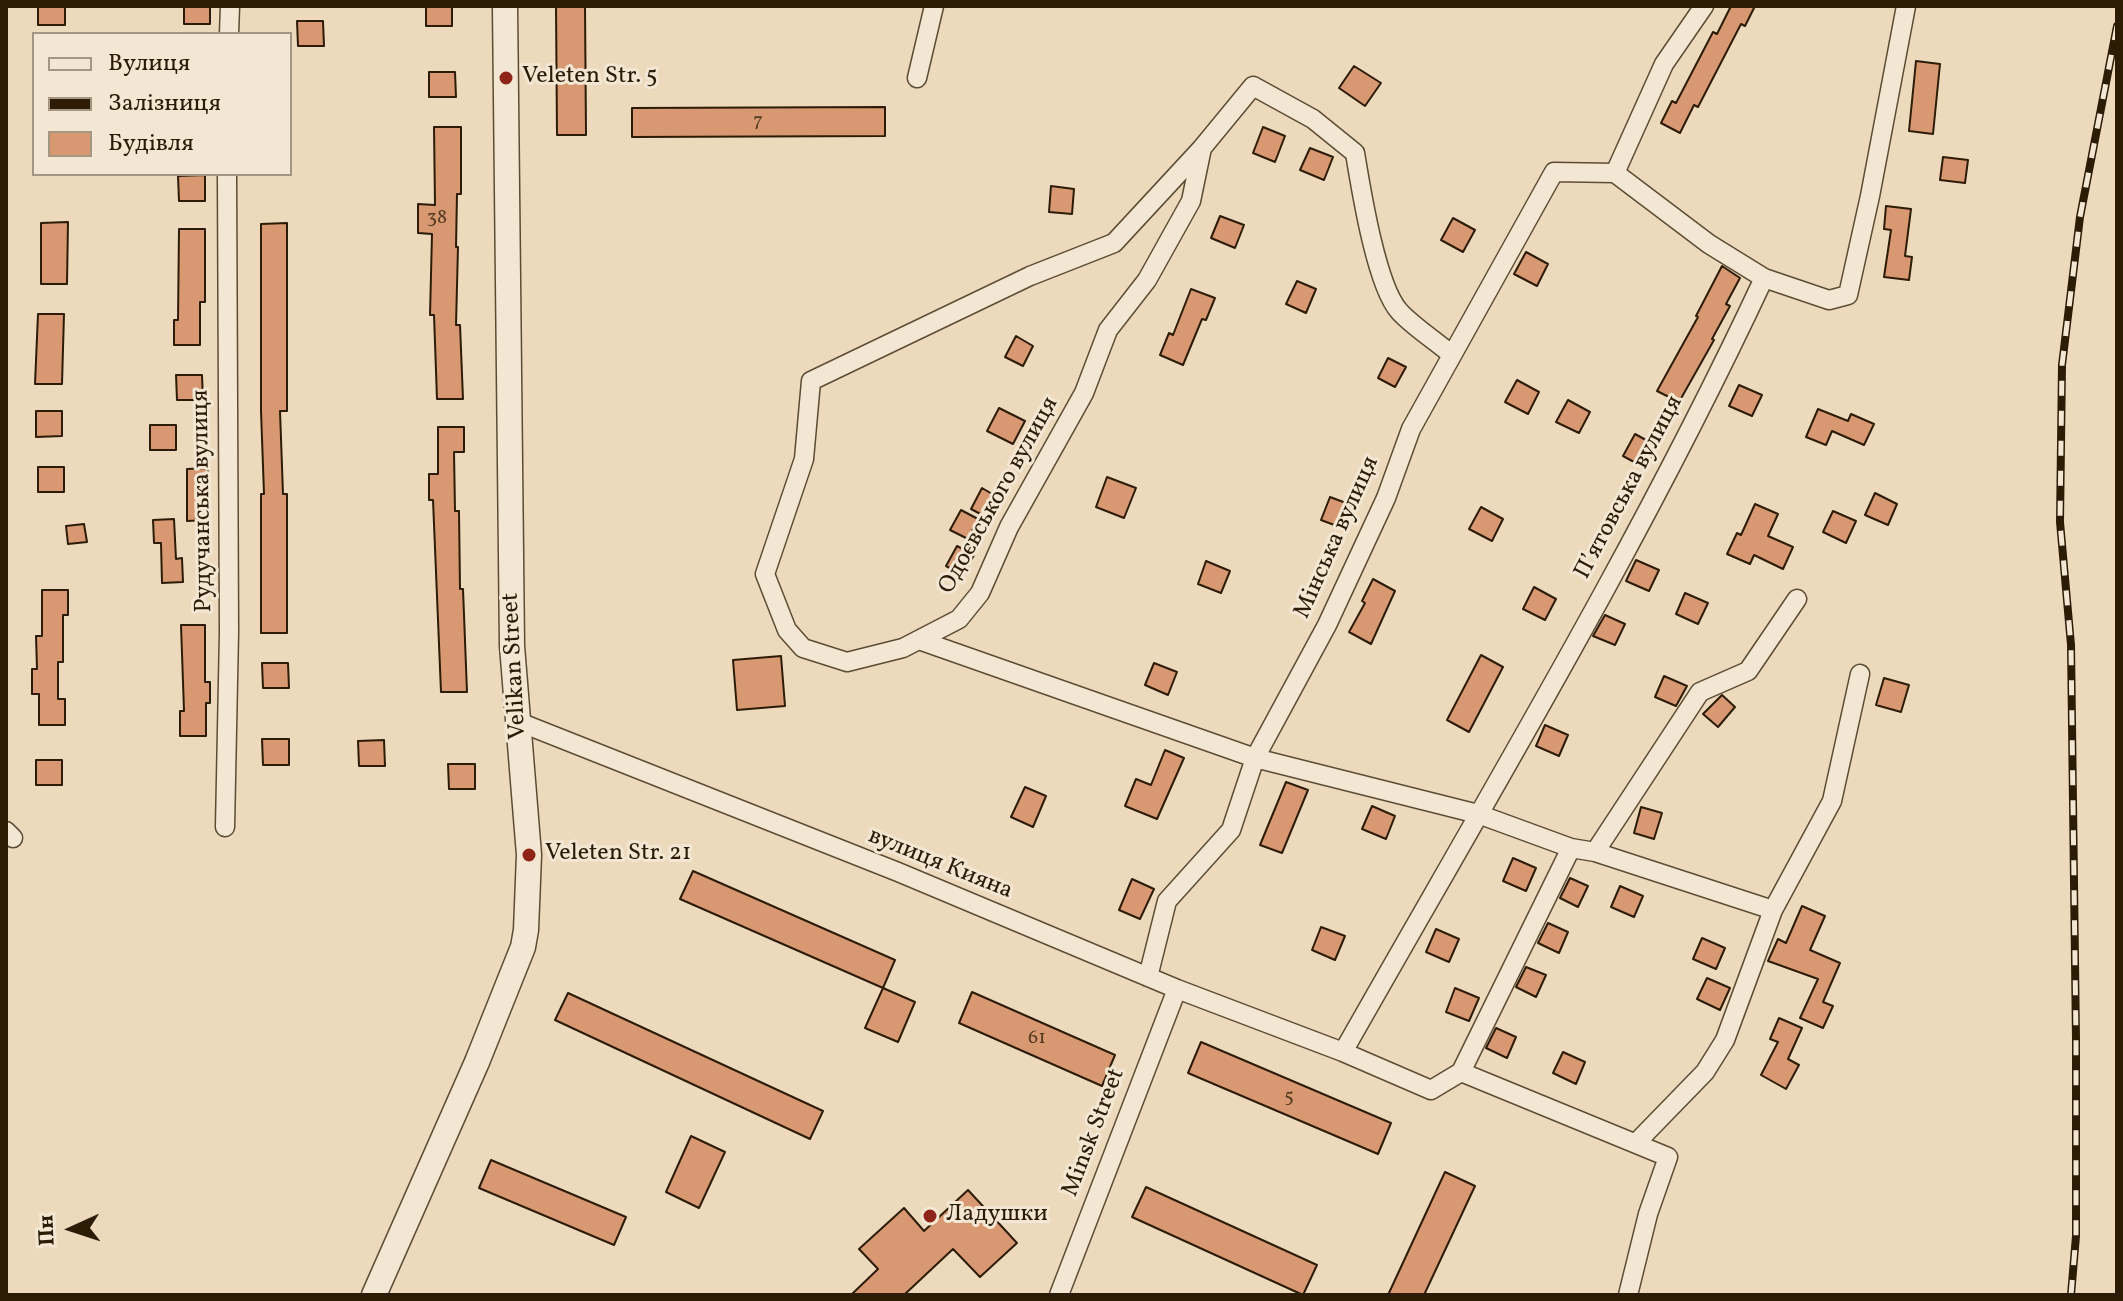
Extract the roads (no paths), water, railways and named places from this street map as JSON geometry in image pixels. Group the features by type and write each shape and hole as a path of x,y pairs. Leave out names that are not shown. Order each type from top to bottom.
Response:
{"street":[{"path":"229,32 230,6"},
{"name":"Velikan Street","path":"374,1295 477,1062 523,947 526,930 529,855 512,646 505,6"},
{"path":"917,78 934,6"},
{"path":"1704,6 1664,64 1615,173 1709,244 1764,278 1829,300 1848,295 1906,6"},
{"name":"Одоєвського вулиця","path":"1202,148 1191,201 1147,280 1108,330 1084,393 1009,527 980,593 959,619 903,648 847,662 803,648 787,630 765,574 804,459 811,381 1030,276 1114,243 1202,148 1253,86 1313,119 1355,153 1362,201 1382,276 1398,310 1452,355"},
{"name":"Мінська вулиця","path":"1148,977 1167,901 1231,830 1255,758 1327,625 1386,498 1411,429 1554,172 1615,173"},
{"name":"Рудучанська вулиця","path":"225,827 229,632 227,176"},
{"name":"П’ятовська вулиця","path":"1343,1052 1615,569 1731,348 1764,278"},
{"path":"1595,852 1700,692 1748,671 1797,599"},
{"path":"919,640 1255,758 1478,814 1571,848 1595,852 1773,910"},
{"path":"1636,1143 1705,1072 1725,1040 1773,910 1832,801 1860,674"},
{"name":"вулиця Кияна","path":"519,722 898,872 1177,989 1343,1052 1431,1090 1461,1072"},
{"path":"1571,848 1461,1072 1668,1157 1648,1214 1628,1295"},
{"name":"Minsk Street","path":"1059,1295 1177,989"}],"railway":[{"path":"2071,1295 2076,1236 2076,1039 2071,645 2060,522 2062,365 2080,217 2117,26"}],"place":[{"name":"Veleten Str. 5","path":"506,78"},
{"name":"Veleten Str. 21","path":"529,855"},
{"name":"Ладушки","path":"930,1216"}]}
